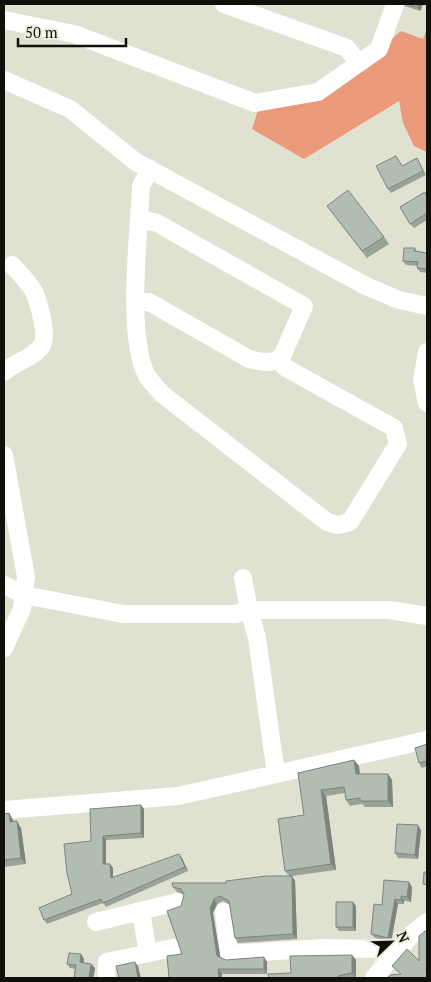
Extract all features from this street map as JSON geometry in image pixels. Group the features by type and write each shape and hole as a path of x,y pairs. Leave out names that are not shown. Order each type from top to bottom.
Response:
{"street":[{"path":"224,4 347,48 358,63"},
{"path":"4,20 74,34 255,103 318,92 379,49 389,5"},
{"path":"4,80 70,109 136,162 366,286 398,300 427,306"},
{"path":"150,169 141,186 135,322 141,357 148,376 162,394 327,522 338,525 350,522 398,444 394,428 286,368 279,360"},
{"path":"140,219 157,223 304,306 279,360"},
{"path":"4,372 42,346 45,336 39,304 33,291 12,265"},
{"path":"136,302 149,302 249,359 266,363 279,360"},
{"path":"427,352 422,380 427,403"},
{"path":"4,455 26,577 22,610 4,648"},
{"path":"244,578 249,610 257,638 276,774"},
{"path":"4,585 24,595 123,614 235,614 249,610 390,610 427,616"},
{"path":"4,810 178,796 427,740"},
{"path":"96,922 177,902"},
{"path":"141,912 148,953"},
{"path":"224,912 229,954 323,948 380,949 392,957"},
{"path":"374,978 413,933 427,922"},
{"path":"106,978 106,962 172,948"}],"shaded area":[{"path":"427,28 427,152 414,146 403,123 399,101 304,159 252,129 260,104 317,94 383,53 393,38 401,31 423,39"}],"building":[{"path":"396,156 402,166 417,158 423,171 388,189 376,166"},
{"path":"348,190 384,237 362,251 327,206"},
{"path":"425,192 427,197 427,213 410,224 400,207"},
{"path":"404,248 415,248 414,251 427,253 427,269 417,268 418,262 403,261"},
{"path":"427,744 427,761 419,763 415,748"},
{"path":"354,760 356,774 388,774 388,801 360,801 360,798 346,800 344,787 321,790 331,864 285,871 278,819 304,815 298,773"},
{"path":"141,805 141,833 103,836 103,864 110,864 111,878 179,854 185,867 103,903 101,899 44,920 39,908 72,894 67,873 64,844 91,841 90,809"},
{"path":"9,813 10,822 17,821 21,858 4,860 4,814"},
{"path":"397,824 418,825 415,855 395,853"},
{"path":"424,872 427,872 427,885 423,884"},
{"path":"266,876 292,876 293,934 235,938 229,901 220,896 214,899 210,908 217,956 226,960 264,957 264,969 218,969 219,978 169,978 167,956 182,954 167,911 181,906 184,895 181,889 173,887 172,883 226,883 226,881"},
{"path":"384,880 409,882 407,897 401,896 401,900 395,899 388,938 371,934 374,904 382,905"},
{"path":"336,902 353,902 353,927 336,927"},
{"path":"427,931 427,978 387,978 391,975 401,974 392,966 407,949 419,961 419,936"},
{"path":"69,953 81,954 80,962 91,964 89,978 74,978 76,965 67,964"},
{"path":"352,955 352,973 338,976 338,978 269,978 268,974 291,973 290,956"},
{"path":"135,962 138,978 119,978 116,966"}]}
